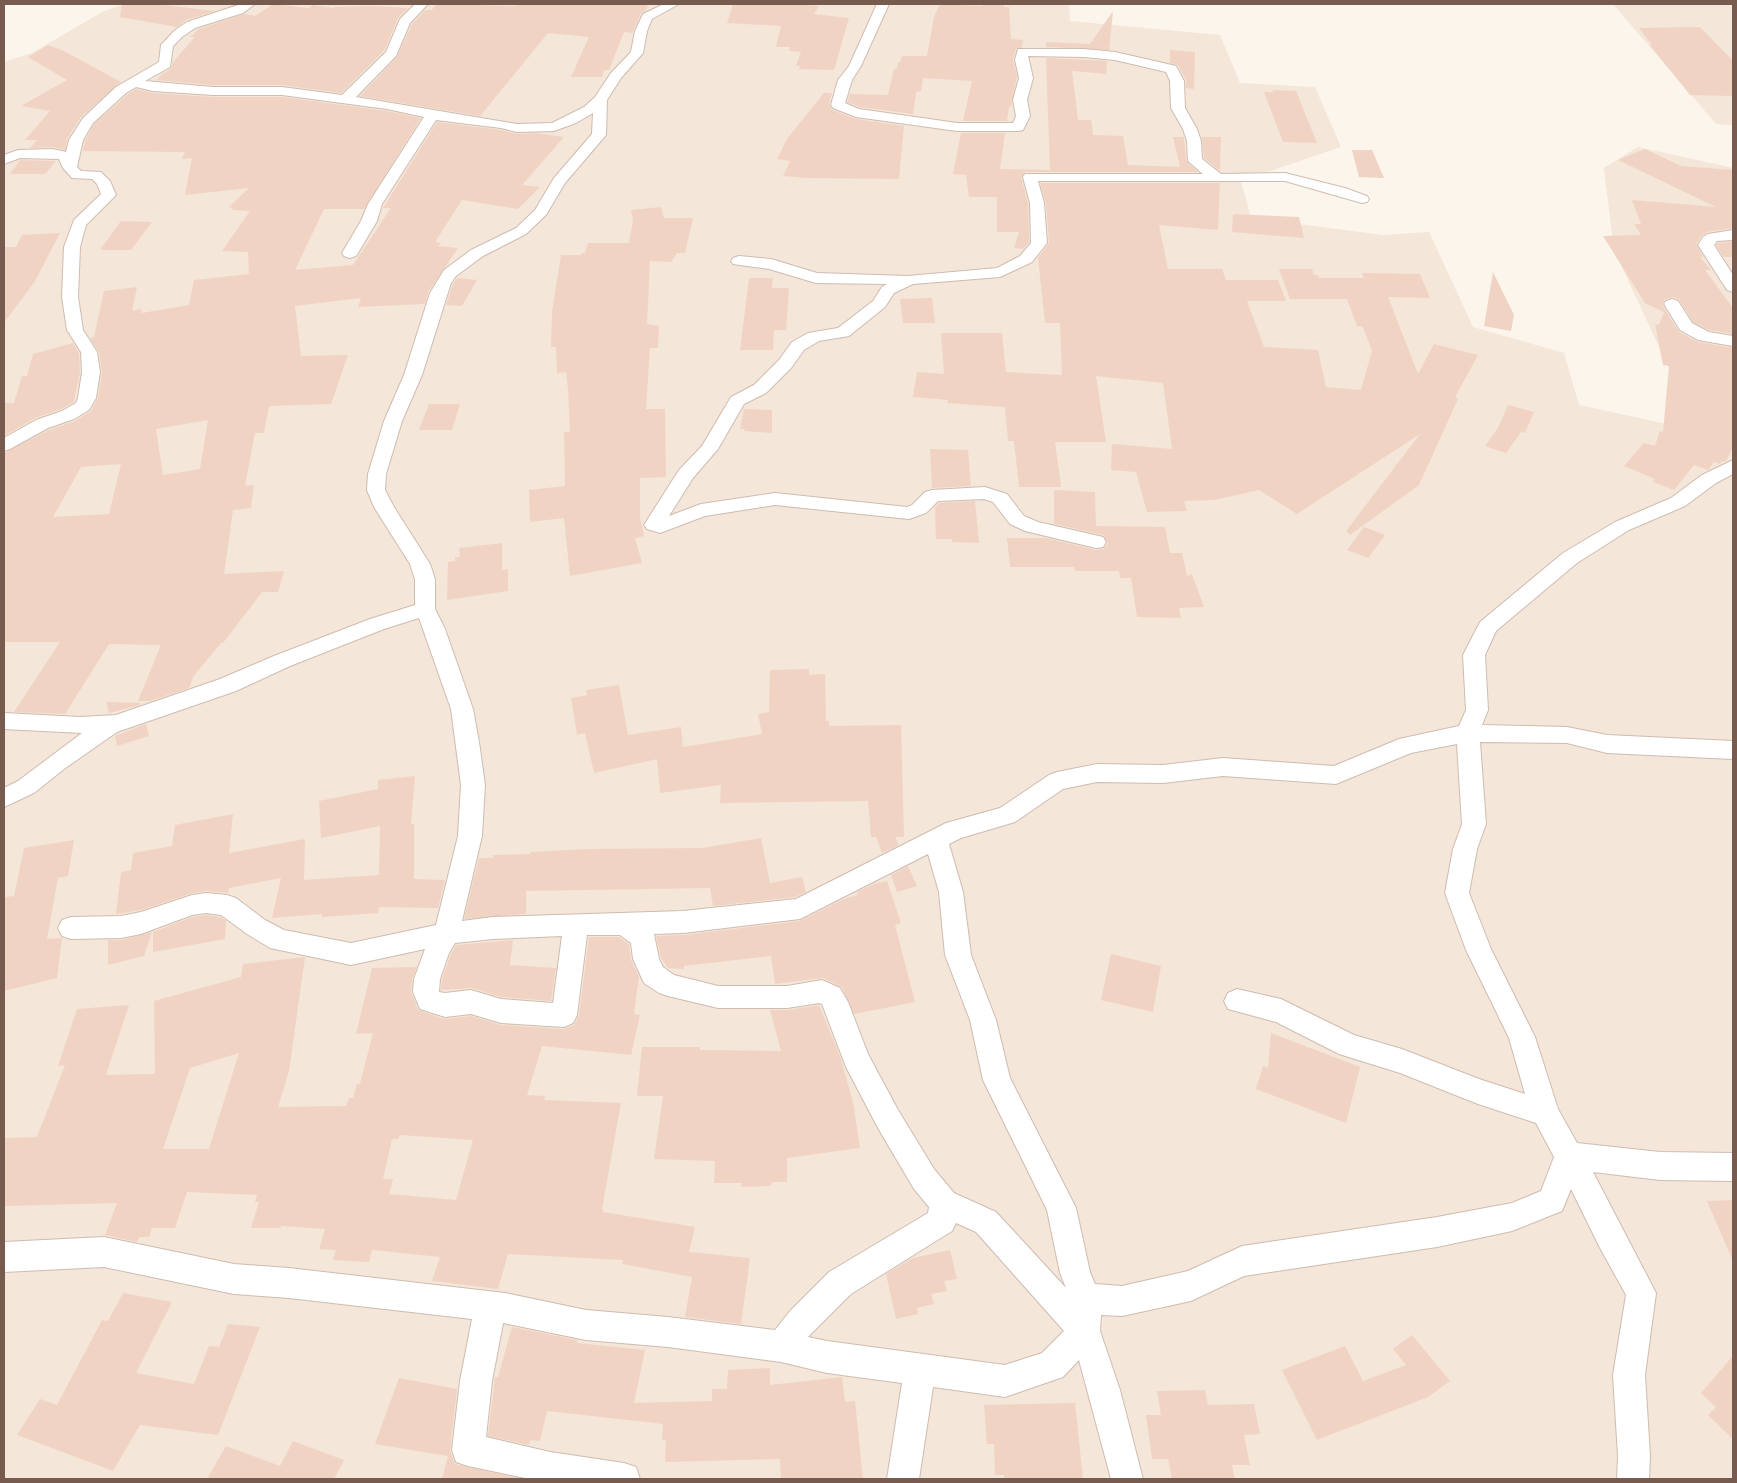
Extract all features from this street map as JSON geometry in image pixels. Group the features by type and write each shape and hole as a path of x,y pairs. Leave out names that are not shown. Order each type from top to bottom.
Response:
{"street":[{"path":"70,168 76,140 88,121 112,98 134,82 165,64 167,46 178,34 191,26 239,10 249,4"},
{"path":"345,100 392,53 404,22 422,4"},
{"path":"134,82 153,87 213,91 282,91 418,110 432,115 502,124 518,128 535,129 554,126 571,120 589,110 600,100 616,76 637,53 641,31 647,17 674,4"},
{"path":"883,4 873,22 869,37 855,66 845,80 838,106 856,113 957,127 1018,127 1023,116 1020,100 1026,78 1021,60 1022,52 1084,52 1115,56 1171,70 1177,81 1178,108 1190,129 1194,141 1195,161 1218,178"},
{"path":"576,925 564,1015 502,1011 471,1002 445,1005 429,1002 426,992 427,979 437,950 447,934 470,836 473,785 462,709 435,629 425,609 425,579 420,564 384,507 376,490 377,474 393,421 413,375 443,282 450,273 477,253 521,231 541,212 559,181 598,135 600,100"},
{"path":"350,253 369,221 375,204 405,160 432,115"},
{"path":"4,160 18,154 53,153 65,156 70,168 77,175 96,175 108,189 109,196 79,222 72,247 70,297 75,330 89,352 91,372 87,398 83,406 68,415 42,424 4,446"},
{"path":"739,260 771,264 816,278 910,280 1000,272 1026,259 1039,243 1037,203 1030,177 1286,177 1340,191 1362,199"},
{"path":"1733,235 1713,237 1708,240 1706,245 1733,287"},
{"path":"910,280 888,290 879,304 843,332 814,337 798,346 785,364 760,389 737,401 713,443 686,474 654,525 660,527 701,510 775,499 909,513 920,509 932,496 985,493 1000,498 1017,520 1032,527 1096,542"},
{"path":"1672,304 1686,326 1704,336 1733,341"},
{"path":"1633,1479 1634,1456 1629,1375 1641,1293 1609,1236 1588,1190 1545,1113 1522,1037 1479,950 1457,893 1465,849 1474,824 1468,733 1477,710 1474,655 1487,627 1570,558 1622,526 1678,502 1708,479 1733,466"},
{"path":"4,798 26,788 56,763 109,726 228,685 282,661 378,624 425,609"},
{"path":"4,721 80,725 130,718"},
{"path":"71,928 121,927 141,923 192,905 206,903 227,905 256,927 279,940 350,954 447,934 493,928 692,921 800,909 954,830 1007,815 1057,781 1098,773 1163,774 1223,767 1336,775 1407,745 1468,733 1567,735 1607,744 1733,750"},
{"path":"936,839 951,892 958,955 983,1020 997,1080 1060,1208 1076,1273 1086,1299 1085,1331 1104,1390 1127,1479"},
{"path":"624,924 643,937 646,959 653,975 668,985 718,996 787,997 822,991 831,996 856,1058 888,1120 924,1179 944,1203 986,1222 1085,1331"},
{"path":"1236,1001 1281,1011 1348,1045 1402,1061 1478,1091 1545,1113"},
{"path":"1086,1299 1122,1301 1191,1286 1242,1261 1437,1232 1512,1217 1552,1201 1568,1156"},
{"path":"1568,1156 1660,1166 1733,1167"},
{"path":"782,1346 801,1322 840,1283 942,1221 944,1203"},
{"path":"4,1256 104,1252 234,1279 289,1283 490,1308 505,1308 586,1325 668,1332 782,1346 827,1357 1005,1381 1052,1366 1085,1331"},
{"path":"490,1308 476,1381 468,1450 504,1456 550,1468 624,1479"},
{"path":"903,1479 920,1370"}],"shaded area":[{"path":"125,4 1069,4 1070,21 1220,35 1240,83 1315,87 1341,147 1241,181 1251,218 1383,235 1429,232 1473,327 1564,353 1579,405 1680,427 1679,390 1614,250 1604,168 1638,147 1733,168 1733,1479 4,1479 4,62 32,53 104,11"},
{"path":"1613,4 1733,4 1733,125 1716,124"}],"building":[{"path":"122,4 156,4 215,11 186,20 177,27 120,17"},
{"path":"273,4 309,8 312,5 333,8 374,6 408,8 398,18 384,51 341,93 282,85 213,85 156,80 171,69 173,62 195,37 190,37 198,30 196,30 244,14 255,16"},
{"path":"436,4 515,6 516,4 649,4 645,11 641,13 632,33 624,32 609,70 604,70 602,77 571,77 589,37 548,33 480,116 360,96 397,57 412,24 425,10 432,10"},
{"path":"733,4 819,6 814,14 849,18 834,70 799,69 800,66 796,66 801,52 789,51 790,47 776,47 781,26 727,23"},
{"path":"940,4 982,6 982,4 1004,4 1004,7 1009,7 1011,39 1023,40 1022,47 1016,49 1013,60 1017,76 1007,121 963,121 972,81 923,78 921,91 916,92 913,114 860,107 847,102 850,94 888,95 894,69 897,69 898,62 900,62 902,56 927,56 934,17"},
{"path":"1113,11 1109,50 1046,47 1046,42 1090,44"},
{"path":"1700,27 1733,61 1733,96 1690,95 1650,45 1652,45 1639,28"},
{"path":"48,45 64,51 121,82 81,117 67,139 65,150 53,147 30,148 37,140 25,140 50,111 21,106 67,80 28,57"},
{"path":"1170,50 1195,52 1194,89 1186,88 1186,80 1178,65 1170,63"},
{"path":"1046,58 1107,61 1106,74 1072,71 1078,120 1091,120 1093,135 1123,136 1128,165 1180,167 1173,137 1184,137 1186,161 1198,172 1025,172 1021,177 1028,203 1029,242 1023,249 1014,248 1019,232 997,232 997,197 969,197 966,175 953,174 961,133 1005,133 1000,169 1050,170"},
{"path":"136,89 153,93 213,97 282,97 387,111 421,118 364,209 324,209 295,270 353,265 391,208 383,208 437,122 501,130 517,134 535,133 564,137 522,185 540,187 518,209 462,200 435,242 441,243 438,246 458,248 428,292 425,304 358,307 361,298 295,306 301,356 348,355 331,404 269,406 264,433 255,433 245,486 254,485 251,508 233,510 224,574 284,571 278,592 262,592 223,643 193,677 189,688 150,701 138,701 161,645 109,644 65,714 14,712 60,642 4,642 4,453 49,430 75,421 91,411 98,398 102,372 99,352 90,338 94,337 104,291 137,287 132,311 141,309 142,313 189,305 194,280 249,274 248,252 222,251 250,211 232,210 233,208 229,207 249,188 185,195 192,158 182,159 185,152 83,151 85,141 94,124","holes":["208,420 200,469 163,475 156,429","121,464 109,514 53,517 81,467"]},
{"path":"1273,90 1296,91 1317,143 1283,142 1264,92 1273,92"},
{"path":"824,93 832,93 829,104 832,110 856,119 904,126 899,179 783,176 790,161 777,159 787,139"},
{"path":"1202,137 1221,137 1220,171 1204,158"},
{"path":"1645,149 1681,166 1733,170 1733,228 1707,232 1701,236 1696,244 1703,257 1700,257 1711,270 1705,270 1733,308 1733,334 1710,330 1693,322 1679,299 1673,297 1665,299 1662,305 1679,332 1698,342 1733,348 1733,447 1726,461 1722,461 1720,464 1714,462 1708,470 1694,465 1674,490 1653,482 1655,479 1624,466 1644,443 1655,446 1660,431 1663,432 1669,366 1663,365 1655,324 1659,325 1664,312 1645,303 1603,236 1641,235 1634,224 1641,224 1632,200 1716,207 1618,160"},
{"path":"1352,150 1372,150 1384,178 1359,177"},
{"path":"20,160 56,161 45,174 10,174"},
{"path":"1040,183 1220,183 1218,230 1159,225 1168,269 1222,269 1226,280 1278,280 1286,301 1247,301 1264,347 1318,350 1326,387 1361,390 1372,351 1363,327 1357,326 1347,299 1290,299 1279,269 1312,269 1314,275 1318,275 1319,278 1364,278 1362,273 1420,274 1430,298 1388,297 1418,374 1434,344 1478,355 1455,397 1458,399 1419,485 1350,535 1346,531 1420,434 1297,514 1259,490 1214,500 1184,501 1187,511 1147,512 1136,472 1111,470 1112,444 1172,449 1163,383 1096,376 1106,442 1055,442 1061,487 1019,487 1014,441 1008,441 1005,407 947,403 948,400 913,397 917,372 944,374 941,333 1002,333 1006,372 1062,375 1060,323 1045,323 1038,258 1049,243 1046,203"},
{"path":"661,207 664,218 693,218 685,253 677,253 671,262 650,261 647,324 659,326 658,348 650,348 646,409 665,409 666,477 640,478 640,517 644,536 635,538 642,563 570,576 564,518 530,522 529,490 565,486 564,432 570,432 568,389 566,372 557,373 556,347 551,347 552,312 561,255 581,255 585,253 588,243 629,243 633,221 631,210"},
{"path":"1233,214 1299,217 1304,238 1232,232"},
{"path":"121,221 152,222 131,250 100,250"},
{"path":"60,233 35,281 4,323 4,247 16,247 22,235"},
{"path":"1733,242 1733,257 1724,257 1716,245 1718,243"},
{"path":"1493,272 1514,315 1511,331 1484,326"},
{"path":"457,278 477,280 462,306 446,305 453,284"},
{"path":"749,278 773,278 772,288 789,288 786,330 774,330 773,350 740,350"},
{"path":"932,298 935,323 903,323 900,299"},
{"path":"73,343 79,353 80,372 74,402 61,409 35,418 4,436 4,403 14,403 22,376 27,376 33,354"},
{"path":"429,404 460,404 452,430 419,430"},
{"path":"1508,405 1534,412 1525,433 1521,432 1506,453 1485,446 1498,428"},
{"path":"744,409 772,410 772,433 740,429"},
{"path":"930,449 968,450 971,486 932,488"},
{"path":"1054,490 1095,492 1096,526 1165,527 1170,553 1182,553 1187,576 1192,574 1204,607 1179,608 1181,618 1137,617 1131,578 1120,578 1119,571 1075,571 1074,567 1010,567 1007,538 1046,538 1096,550 1103,549 1108,543 1103,535 1054,524"},
{"path":"975,501 979,543 952,542 952,539 936,539 935,507 939,503"},
{"path":"1364,527 1385,535 1368,558 1347,550"},
{"path":"502,543 502,570 508,569 508,591 447,600 448,562 455,561 455,557 460,557 459,548"},
{"path":"809,669 809,675 825,674 826,721 829,721 829,726 901,725 904,837 895,837 899,845 882,853 876,837 871,837 868,801 720,803 721,785 660,793 657,759 594,773 585,733 577,735 571,698 587,695 586,690 619,685 628,735 681,727 683,747 762,734 758,714 769,712 770,670"},
{"path":"106,702 140,703 140,705 109,713"},
{"path":"146,724 149,736 117,746 115,736"},
{"path":"415,776 411,824 414,824 414,879 445,880 438,908 379,907 378,913 322,917 322,914 272,918 281,878 229,888 228,893 206,891 192,893 141,910 116,914 121,872 131,870 133,853 172,846 175,825 233,814 229,853 305,839 304,880 379,875 380,826 321,838 319,801 378,789 378,780"},
{"path":"761,838 770,883 802,877 806,892 795,897 713,906 710,888 526,891 526,914 464,919 479,858 493,858 493,855 589,849 702,848"},
{"path":"74,840 68,876 58,878 47,939 62,938 57,978 4,991 4,897 14,896 24,848"},
{"path":"908,866 917,886 897,892 891,875"},
{"path":"887,881 901,923 895,925 915,1002 854,1014 842,987 823,978 775,984 771,956 684,966 684,969 668,968 661,958 656,936 683,935 800,921 846,898 858,895 857,892 874,884"},
{"path":"206,915 220,917 226,921 225,939 153,952 153,932 192,917"},
{"path":"152,932 144,956 108,965 108,940 121,940"},
{"path":"589,937 619,937 629,944 631,960 639,977 634,1014 640,1015 631,1055 542,1046 527,1095 545,1096 544,1100 621,1103 603,1212 695,1227 689,1252 750,1258 741,1324 685,1317 692,1277 622,1264 623,1260 508,1254 498,1289 432,1281 440,1257 372,1250 369,1262 333,1260 336,1250 319,1249 325,1229 281,1226 281,1228 251,1228 259,1202 255,1202 257,1195 187,1192 175,1228 152,1228 149,1237 139,1237 137,1242 105,1235 117,1203 4,1206 4,1138 37,1137 65,1065 58,1066 77,1009 129,1005 106,1075 155,1074 154,1001 241,977 243,964 305,957 289,1071 278,1107 346,1106 349,1098 353,1098 357,1084 360,1084 373,1033 356,1034 372,968 417,967 412,979 411,992 418,1010 444,1019 471,1016 501,1025 564,1029 574,1025 579,1015","holes":["239,1053 209,1149 163,1149 190,1068","400,1135 473,1140 456,1200 389,1194 393,1179 383,1179 392,1139 398,1139"]},
{"path":"513,940 510,965 556,968 551,1001 501,997 472,988 441,990 442,979 456,945"},
{"path":"1111,954 1161,966 1153,1012 1101,1000"},
{"path":"819,1005 840,1056 853,1102 860,1148 787,1158 787,1182 772,1182 771,1186 741,1187 742,1183 714,1183 715,1161 654,1159 663,1096 637,1096 642,1047 700,1047 700,1050 781,1051 770,1010 787,1010"},
{"path":"1271,1033 1360,1067 1346,1123 1256,1089 1263,1066 1268,1068"},
{"path":"1733,1200 1733,1261 1707,1201"},
{"path":"950,1250 957,1279 944,1281 947,1291 931,1294 934,1304 917,1308 918,1314 896,1319 886,1274 913,1258"},
{"path":"123,1293 172,1302 136,1373 194,1384 209,1346 219,1347 228,1324 260,1327 218,1435 140,1425 113,1471 17,1435 40,1399 57,1405 102,1320 108,1321"},
{"path":"512,1327 577,1340 577,1343 645,1350 634,1403 712,1401 712,1389 727,1389 728,1370 770,1368 770,1385 842,1377 845,1402 855,1401 863,1479 781,1479 780,1459 665,1462 666,1440 662,1440 663,1424 547,1411 540,1441 530,1440 529,1445 488,1436 495,1377 498,1377"},
{"path":"1412,1335 1450,1381 1428,1397 1317,1440 1282,1370 1345,1346 1363,1381 1406,1365 1393,1349"},
{"path":"1733,1356 1733,1439 1708,1415 1716,1407 1701,1393"},
{"path":"399,1378 457,1389 450,1450 455,1464 522,1479 442,1479 448,1456 375,1444"},
{"path":"1205,1390 1208,1405 1254,1404 1260,1434 1244,1435 1250,1465 1232,1465 1235,1479 1172,1479 1168,1459 1152,1459 1146,1415 1161,1415 1157,1391"},
{"path":"1075,1403 1083,1479 1004,1479 1004,1475 995,1475 994,1444 987,1444 984,1405"},
{"path":"293,1441 344,1460 334,1479 207,1479 226,1446 280,1466"}]}
